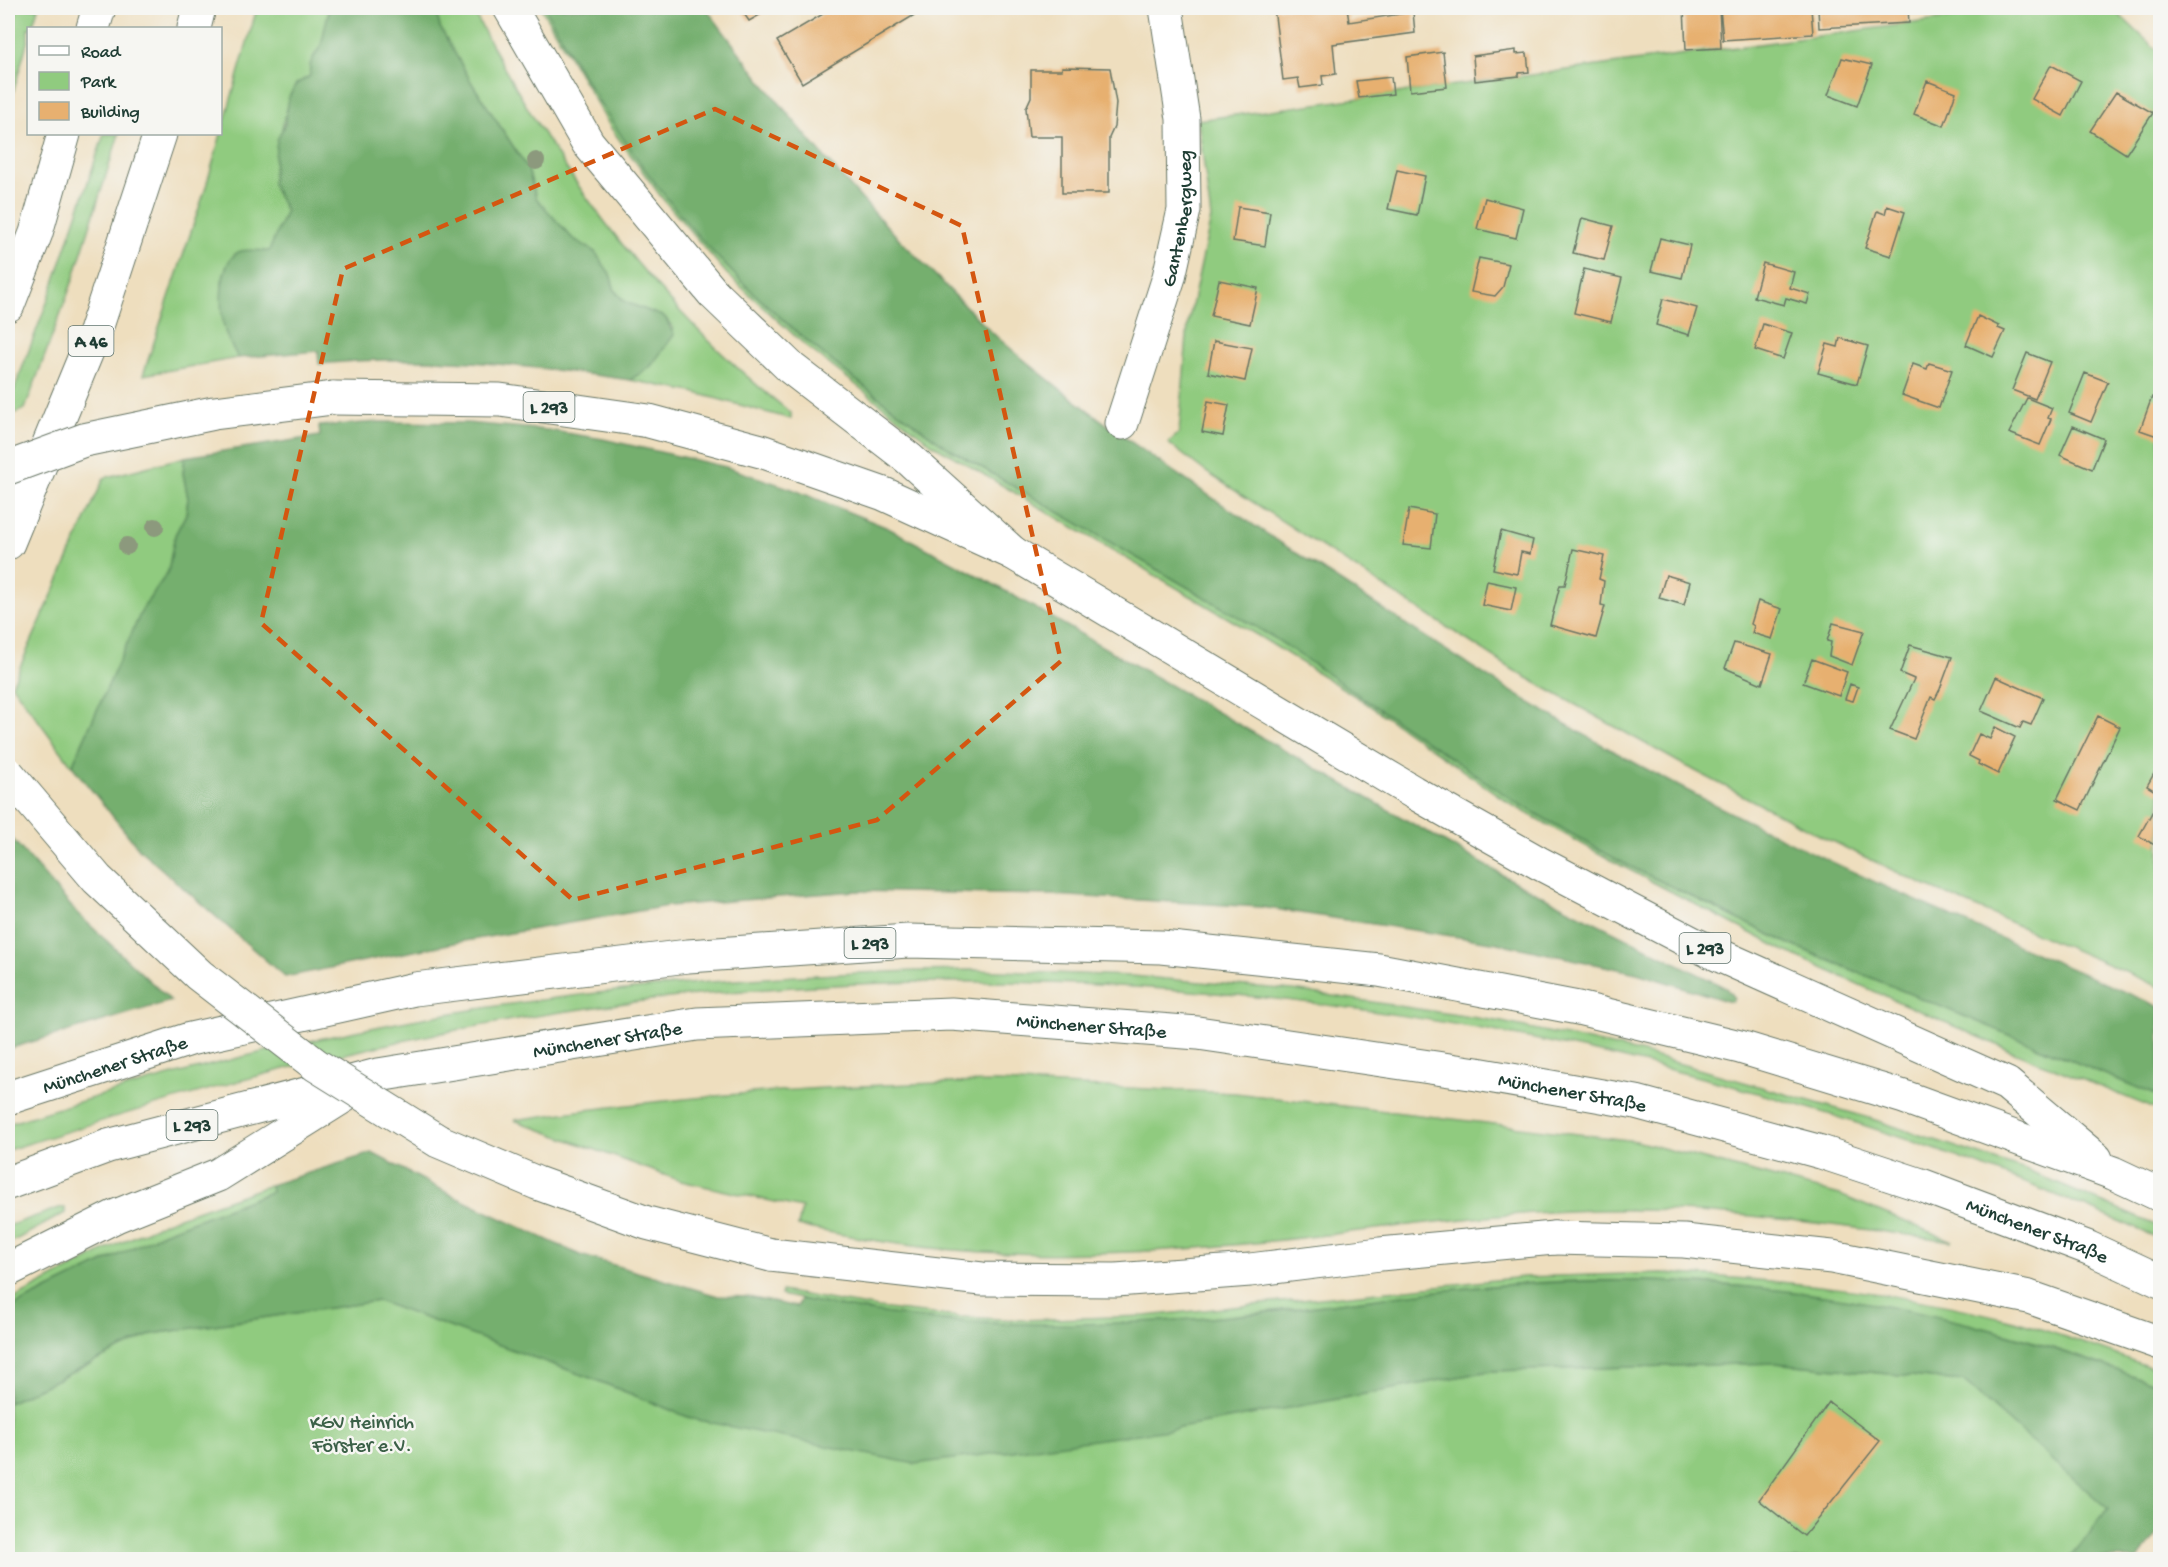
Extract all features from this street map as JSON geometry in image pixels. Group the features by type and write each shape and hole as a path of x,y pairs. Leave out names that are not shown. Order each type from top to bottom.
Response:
{"main road":[{"path":"93,27 99,8"},
{"path":"194,27 199,8"},
{"path":"510,8 588,143 713,293 791,368 908,458 1013,553"},
{"name":"Gantenbergweg","path":"1122,423 1169,277 1184,210 1183,120 1166,8"},
{"path":"8,305 36,233 64,135"},
{"name":"A 46","path":"8,543 95,332 160,135"},
{"name":"L 293","path":"8,468 84,440 214,413 333,398 500,399 649,421 761,450 884,494 1013,553 1413,792 1539,864 1692,943 2007,1084 2113,1173"},
{"path":"8,774 97,879 199,975 316,1065 438,1141 537,1183 647,1223 771,1255 982,1280 1116,1280 1250,1270 1380,1254 1554,1238 1684,1241 1852,1261 2029,1297 2160,1343"},
{"name":"Münchener Straße","path":"8,1098 190,1039 415,989 688,956 908,940 1161,947 1379,970 1589,1011 1740,1047 1904,1097 2113,1173 2160,1195"},
{"name":"Münchener Straße","path":"8,1183 108,1146 296,1099 378,1075 697,1024 951,1014 1198,1033 1477,1074 1636,1102 1821,1152 1921,1185 2088,1248 2160,1281"},
{"path":"8,1270 116,1216 218,1175 378,1075"}],"highlighted area":[{"path":"715,109 962,226 1061,661 877,820 573,900 261,623 343,269"}],"green space":[{"path":"17,8 38,8 32,27 27,27 27,43 8,112 8,50"},
{"path":"257,8 330,8 322,42 312,61 310,76 295,87 280,136 273,186 286,211 269,252 222,280 224,320 238,358 143,375 205,190"},
{"path":"330,8 435,8 440,27 473,85 528,169 536,198 572,238 595,252 610,274 615,291 625,302 665,317 674,335 651,366 630,380 475,362 397,360 319,364 318,351 238,358 224,328 221,303 223,277 233,256 241,251 269,251 286,211 272,184 277,140 285,124 289,97 296,84 310,76 310,64 321,46"},
{"path":"435,8 472,8 535,121 609,228 694,326 741,371 791,413 791,419 692,392 630,380 651,366 673,328 665,317 625,302 615,291 610,274 595,252 572,238 536,198 528,169 473,85 440,27"},
{"path":"541,8 545,8 584,78 628,146 676,210 703,241 755,295 808,342 863,386 948,448 1273,637 1621,862 1787,943 2160,1097 2160,1111 2009,1050 1783,950 1622,866 1514,806 1360,699 1262,638 932,444 806,346 727,274 662,198 611,128"},
{"path":"545,8 706,8 786,112 842,178 902,242 997,337 1113,429 1194,486 1428,638 1577,731 1615,752 1681,788 1816,854 1953,917 2160,1007 2160,1097 1787,943 1621,862 1517,803 1273,637 948,448 863,386 808,342 755,295 703,241 676,210 628,146 584,78"},
{"path":"2025,8 2112,8 2160,53 2160,987 1922,884 1823,837 1680,763 1515,671 1206,472 1168,443 1179,433 1188,324 1211,218 1198,120"},
{"path":"104,135 119,135 73,280 25,409 8,416 8,406 52,289"},
{"path":"380,422 467,423 547,430 603,439 726,467 792,489 888,528 986,580 1513,881 1726,988 1734,998 1732,1002 1727,1001 1637,973 1498,943 1261,907 1052,895 855,891 668,906 459,942 285,977 140,850 72,766 143,608 168,572 175,535 186,514 188,498 183,473 185,457 320,436 319,426"},
{"path":"185,457 183,473 188,498 186,514 175,535 168,572 143,608 72,766 12,685 104,478"},
{"path":"8,834 77,913 171,1001 8,1049"},
{"path":"974,970 1132,976 1293,990 1497,1021 1639,1052 1866,1117 2025,1170 2160,1227 2160,1239 1955,1157 1746,1090 1531,1039 1314,1003 1094,985 874,983 654,1000 436,1034 328,1058 220,1086 8,1150 8,1124 181,1073 299,1043 417,1019 539,1000 662,986 849,973"},
{"path":"996,1082 1235,1093 1636,1141 1840,1195 1952,1241 1735,1215 1604,1210 1502,1215 1249,1244 1166,1250 1038,1254 974,1252 870,1240 798,1226 802,1208 681,1181 514,1120 634,1104 754,1093 875,1085"},
{"path":"372,1153 455,1197 580,1255 718,1296 748,1297 797,1307 800,1299 894,1315 951,1321 1011,1324 1102,1323 1237,1316 1400,1295 1485,1287 1542,1283 1650,1281 1810,1294 1915,1312 2034,1342 2160,1385 2160,1530 2138,1559 2070,1559 2108,1509 1963,1381 1775,1363 1490,1371 1168,1430 915,1464 693,1419 596,1380 378,1301 152,1334 8,1403 8,1309 163,1233 271,1192 270,1185"},
{"path":"270,1185 271,1192 163,1233 8,1309 8,1302 105,1250 168,1221"},
{"path":"59,1208 65,1208 65,1213 8,1244 8,1226"},
{"path":"1662,1273 1839,1288 1971,1311 2051,1332 2160,1371 2160,1385 2033,1341 1958,1322 1842,1299 1725,1285 1666,1282 1549,1282 1418,1293 1200,1319 1095,1325 1042,1325 937,1319 833,1305 781,1295 782,1291 878,1308 959,1317 1020,1320 1146,1316 1524,1277"},
{"name":"KGV Heinrich Förster e.V.","path":"378,1301 596,1380 693,1419 1168,1430 1490,1371 1775,1363 1963,1381 2109,1509 2070,1560 8,1560 8,1403 152,1334"}],"building":[{"path":"740,8 772,8 749,21"},
{"path":"833,8 926,8 802,83 777,41"},
{"path":"1274,8 1347,8 1349,22 1413,12 1415,33 1333,44 1336,74 1322,76 1323,85 1300,88 1298,78 1283,80"},
{"path":"1684,8 1719,8 1721,48 1686,50"},
{"path":"1720,8 1811,8 1813,34 1723,40"},
{"path":"1818,8 1908,8 1909,23 1819,28"},
{"path":"1516,50 1516,54 1527,53 1529,72 1519,73 1519,76 1475,81 1473,56"},
{"path":"1443,52 1447,87 1410,91 1407,57"},
{"path":"1842,58 1872,65 1857,106 1828,95"},
{"path":"2051,65 2081,81 2063,116 2032,99"},
{"path":"1062,67 1110,68 1116,103 1114,127 1109,138 1109,193 1062,193 1062,137 1029,137 1026,108 1031,97 1031,70 1062,70"},
{"path":"1391,77 1393,94 1359,98 1356,81"},
{"path":"1927,81 1956,92 1944,126 1914,114"},
{"path":"2116,92 2153,113 2126,154 2090,131"},
{"path":"1397,170 1425,176 1417,215 1388,209"},
{"path":"1485,198 1523,208 1516,238 1477,229"},
{"path":"1887,206 1905,212 1891,256 1865,248 1877,211 1885,214"},
{"path":"1238,207 1270,212 1265,246 1233,241"},
{"path":"1582,218 1613,226 1604,260 1573,253"},
{"path":"1660,238 1690,245 1682,278 1651,271"},
{"path":"1479,258 1509,264 1503,287 1495,296 1471,292"},
{"path":"1763,263 1794,272 1790,288 1810,294 1807,304 1786,298 1784,305 1754,297"},
{"path":"1584,269 1622,278 1611,322 1574,313"},
{"path":"1219,280 1258,288 1250,324 1211,316"},
{"path":"1663,299 1697,308 1689,335 1656,325"},
{"path":"1978,316 2005,331 1993,357 1966,345"},
{"path":"1763,324 1792,333 1783,359 1755,350"},
{"path":"1840,338 1868,346 1857,384 1818,373 1827,344 1838,347"},
{"path":"1214,341 1252,348 1245,381 1208,373"},
{"path":"2027,353 2050,362 2035,399 2012,390"},
{"path":"1929,363 1952,370 1939,408 1902,395 1913,364 1927,369"},
{"path":"2085,373 2108,382 2091,422 2069,413"},
{"path":"2152,397 2160,400 2160,437 2140,430"},
{"path":"2027,398 2052,408 2048,418 2051,419 2040,445 2009,433"},
{"path":"1208,401 1229,405 1223,436 1202,432"},
{"path":"2073,426 2104,439 2092,469 2060,455"},
{"path":"1409,509 1435,514 1431,548 1403,545"},
{"path":"1501,531 1533,540 1530,554 1521,552 1517,574 1493,569"},
{"path":"1573,549 1604,556 1599,579 1604,581 1601,605 1605,606 1596,638 1550,625 1560,585 1565,585"},
{"path":"1666,575 1690,582 1684,605 1659,598"},
{"path":"1487,581 1516,587 1511,611 1482,605"},
{"path":"1758,601 1782,609 1772,639 1752,633 1754,626 1751,624"},
{"path":"1833,623 1864,631 1852,665 1829,656 1831,642 1827,641"},
{"path":"1734,643 1772,654 1762,684 1725,668"},
{"path":"1910,645 1952,657 1940,689 1935,699 1931,697 1914,739 1890,730 1914,679 1900,673"},
{"path":"1812,659 1847,672 1839,696 1803,683"},
{"path":"1996,677 2043,698 2031,725 2023,722 2020,728 1981,711"},
{"path":"1850,684 1858,687 1853,701 1845,699"},
{"path":"2098,716 2120,727 2080,810 2057,799"},
{"path":"1995,727 2015,737 1998,774 1978,764 1979,761 1969,756 1979,734 1990,739"},
{"path":"2160,763 2160,794 2147,786"},
{"path":"2154,809 2160,812 2158,847 2139,836"},
{"path":"1829,1402 1880,1441 1804,1536 1759,1500"}]}
